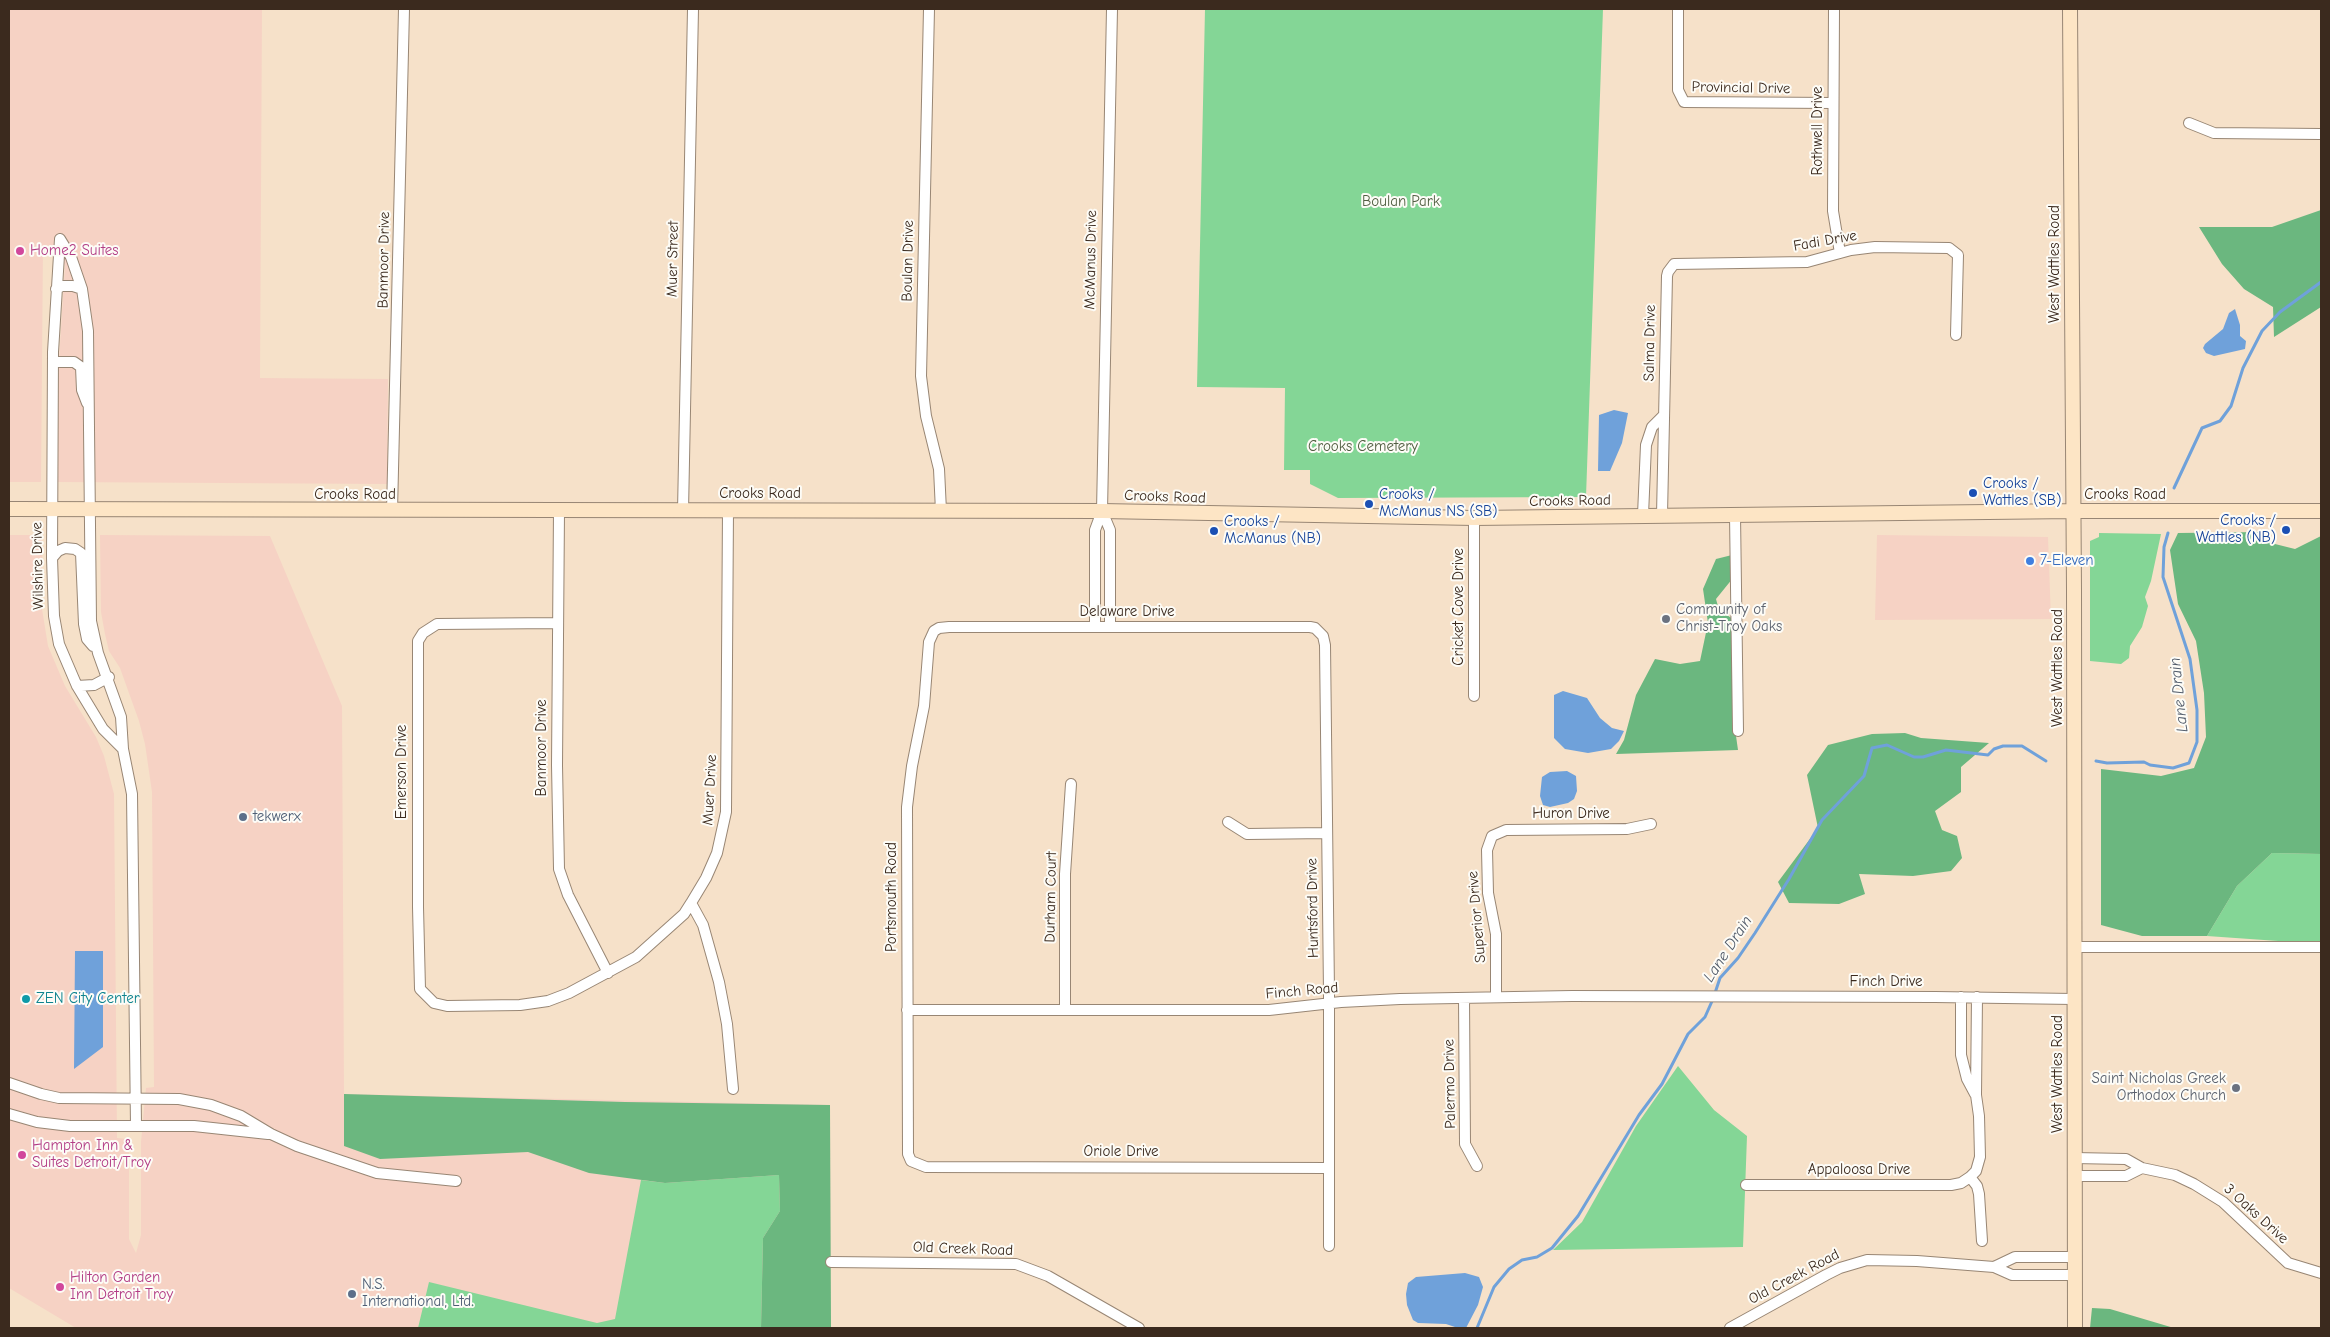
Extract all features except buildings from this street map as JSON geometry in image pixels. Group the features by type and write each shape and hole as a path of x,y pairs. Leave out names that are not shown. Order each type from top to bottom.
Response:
{"main road":[{"name":"West Wattles Road","path":"2070,9 2075,1328"},
{"name":"Crooks Road","path":"9,509 1102,511 1474,518 2073,511 2321,512"}],"street":[{"name":"Banmoor Drive","path":"392,511 404,9"},
{"name":"Muer Street","path":"683,511 693,9"},
{"name":"Boulan Drive","path":"929,9 921,376 926,416 939,469 940,511"},
{"name":"McManus Drive","path":"1102,511 1112,9"},
{"name":"Provincial Drive","path":"1678,9 1678,90 1684,102 1833,103"},
{"name":"Rothwell Drive","path":"1834,9 1833,211 1840,253"},
{"path":"2189,123 2214,134 2321,134"},
{"name":"Wilshire Drive","path":"123,749 102,729 77,686 63,656 57,635 52,558 53,362 60,239 71,257 82,289 89,346 91,610 98,653 109,677 122,717 123,749 129,774 134,825 136,1126"},
{"name":"Fadi Drive","path":"1668,272 1674,264 1680,263 1807,262 1840,253 1875,247 1944,248 1954,250 1958,255 1956,335"},
{"name":"Salma Drive","path":"1662,515 1668,272"},
{"path":"56,289 62,286 74,286 82,289"},
{"name":"Wilshire Drive","path":"53,362 74,362 81,367 82,390 89,408"},
{"path":"1643,516 1646,445 1652,427 1663,416"},
{"name":"Muer Drive","path":"476,1006 539,1004 569,993 608,972 649,947 684,914 706,878 717,853 726,812 728,510"},
{"name":"Banmoor Drive","path":"559,511 557,774 559,869 568,895 608,972"},
{"path":"1095,627 1095,530 1102,511"},
{"path":"1102,511 1110,530 1110,627"},
{"path":"1735,515 1738,730"},
{"name":"Cricket Cove Drive","path":"1474,518 1474,696"},
{"path":"52,558 58,551 65,548 76,549 81,554 85,631 98,653"},
{"name":"Emerson Drive","path":"476,1006 447,1006 434,1003 424,994 419,982 418,641 423,633 437,624 558,623"},
{"name":"Delaware Drive","path":"934,631 944,627 1310,627 1320,631"},
{"name":"Portsmouth Road","path":"914,1164 908,1154 907,807 912,766 924,706 929,642 934,631"},
{"name":"Huntsford Drive","path":"1320,631 1325,645 1329,1004 1329,1246"},
{"path":"77,686 94,685 109,677"},
{"name":"Durham Court","path":"1065,1010 1065,874 1071,784"},
{"path":"1228,822 1247,834 1327,833"},
{"name":"Huron Drive","path":"1492,836 1506,830 1627,829 1651,824"},
{"name":"Superior Drive","path":"1492,836 1487,850 1488,893 1496,934 1496,997"},
{"path":"691,903 703,925 719,982 731,1049 733,1089"},
{"path":"2074,947 2321,947"},
{"name":"Finch Road","path":"907,1010 1269,1010 1329,1004 1464,998 1698,996"},
{"name":"Finch Drive","path":"1698,996 2074,999"},
{"path":"1961,997 1961,1055 1967,1079 1976,1095"},
{"name":"Palermo Drive","path":"1464,998 1465,1144 1477,1166"},
{"path":"1977,998 1976,1095 1979,1116 1980,1157 1979,1164 1970,1177 1977,1186 1979,1194 1982,1241"},
{"path":"9,1083 59,1098 179,1099 211,1104 241,1116 297,1146 376,1173 456,1182"},
{"path":"9,1114 55,1125 194,1126 272,1134"},
{"name":"3 Oaks Drive","path":"2074,1158 2126,1159 2142,1168 2175,1175 2207,1191 2222,1202 2288,1263 2321,1273"},
{"name":"Oriole Drive","path":"914,1164 926,1168 1329,1168"},
{"path":"2074,1176 2126,1176 2142,1168"},
{"name":"Appaloosa Drive","path":"1746,1185 1951,1185 1961,1183 1970,1177"},
{"name":"Old Creek Road","path":"1994,1267 2015,1258 2075,1257"},
{"name":"Old Creek Road","path":"1730,1328 1826,1274 1855,1263 1890,1260 1994,1267 2012,1275 2075,1275"},
{"name":"Old Creek Road","path":"831,1262 1002,1262 1016,1264 1032,1268 1048,1276 1139,1328"}],"shaded area":[{"path":"9,9 262,9 260,378 388,379 387,484 58,482 58,376 65,265 43,245 41,482 9,482"},
{"path":"9,535 42,535 42,609 48,646 65,686 96,737 104,756 114,794 117,1138 128,1139 129,1142 129,1239 136,1253 141,1235 141,1142 146,1088 154,1087 152,792 145,744 139,721 120,668 109,651 105,634 101,612 100,535 270,536 342,706 344,1094 830,1105 831,1328 76,1328 9,1288"},
{"path":"1877,535 2048,537 2051,619 1875,620"}],"green space":[{"name":"Boulan Park","path":"1205,9 1603,9 1586,497 1338,498 1310,484 1310,470 1284,470 1285,388 1197,387"},
{"path":"2321,210 2321,307 2274,337 2273,307 2244,289 2222,264 2199,227 2272,227"},
{"path":"2264,532 2271,543 2295,549 2321,536 2321,854 2272,853 2237,886 2207,936 2142,936 2101,925 2101,769 2161,776 2194,768 2206,737 2204,693 2196,641 2178,604 2170,550 2178,533"},
{"path":"2099,533 2161,534 2151,581 2145,597 2148,606 2142,627 2130,646 2129,658 2121,664 2090,661 2090,541 2099,537"},
{"path":"1732,555 1733,578 1716,599 1719,610 1733,619 1733,715 1738,750 1616,754 1624,740 1636,695 1655,659 1680,664 1700,661 1708,623 1703,589 1716,559"},
{"path":"1905,733 1921,738 1989,743 1961,767 1961,792 1935,811 1942,830 1957,836 1962,858 1951,871 1913,876 1859,874 1865,894 1839,904 1789,903 1778,882 1818,828 1807,775 1828,745 1872,734"},
{"path":"2272,853 2321,854 2321,944 2207,936 2237,886"},
{"path":"1678,1066 1714,1110 1747,1136 1743,1247 1553,1250 1582,1222 1636,1126"},
{"path":"344,1094 625,1102 830,1105 831,1328 761,1328 763,1238 780,1211 779,1175 665,1183 589,1173 528,1152 380,1159 344,1146"},
{"path":"779,1175 780,1211 763,1238 761,1328 418,1328 429,1282 597,1323 615,1319 641,1180 665,1183"},
{"path":"2092,1308 2110,1309 2174,1328 2090,1328"}],"water":[{"path":"2235,309 2240,325 2240,336 2246,341 2245,349 2214,356 2206,353 2203,348 2205,344 2223,329 2229,313"},
{"path":"1614,410 1628,413 1622,443 1610,471 1598,471 1599,415"},
{"path":"1563,691 1587,698 1600,718 1612,728 1624,731 1619,741 1611,749 1588,753 1565,749 1554,738 1554,695"},
{"path":"1567,771 1576,776 1577,791 1574,799 1568,803 1550,807 1543,805 1540,796 1542,777 1550,772"},
{"path":"75,951 103,951 103,1047 74,1069"},
{"path":"1465,1273 1479,1277 1483,1287 1478,1305 1466,1328 1458,1328 1446,1324 1418,1323 1413,1320 1407,1305 1408,1283 1416,1277"}],"waterway":[{"name":"Lane Drain","path":"2174,488 2202,428 2220,421 2231,406 2243,368 2262,331 2280,312 2321,282"},
{"name":"Lane Drain","path":"2096,761 2107,763 2144,762 2150,765 2173,768 2189,763 2197,742 2197,710 2190,659 2163,577 2164,547 2168,533"},
{"name":"Lane Drain","path":"1715,993 1720,978 1738,958 1755,933 1789,879 1822,820 1864,776 1872,748 1887,745 1914,757 1923,757 1946,750 1988,755 1994,749 2003,746 2022,746 2046,761"},
{"name":"Lane Drain","path":"1477,1328 1494,1287 1509,1269 1522,1260 1537,1257 1552,1248 1578,1216 1639,1115 1662,1084 1688,1034 1705,1017 1713,999"}],"place":[{"name":"Home2 Suites","path":"20,251"},
{"name":"Crooks / Wattles (SB)","path":"1973,493"},
{"name":"Crooks / McManus NS (SB)","path":"1369,504"},
{"name":"Crooks / Wattles (NB)","path":"2286,530"},
{"name":"Crooks / McManus (NB)","path":"1214,531"},
{"name":"7-Eleven","path":"2030,561"},
{"name":"Community of Christ-Troy Oaks","path":"1666,619"},
{"name":"tekwerx","path":"243,817"},
{"name":"ZEN City Center","path":"26,999"},
{"name":"Saint Nicholas Greek Orthodox Church","path":"2236,1088"},
{"name":"Hampton Inn & Suites Detroit/Troy","path":"22,1155"},
{"name":"Hilton Garden Inn Detroit Troy","path":"60,1287"},
{"name":"N.S. International, Ltd.","path":"352,1294"}],"park label":[{"name":"Crooks Cemetery","path":"1363,447"}]}
